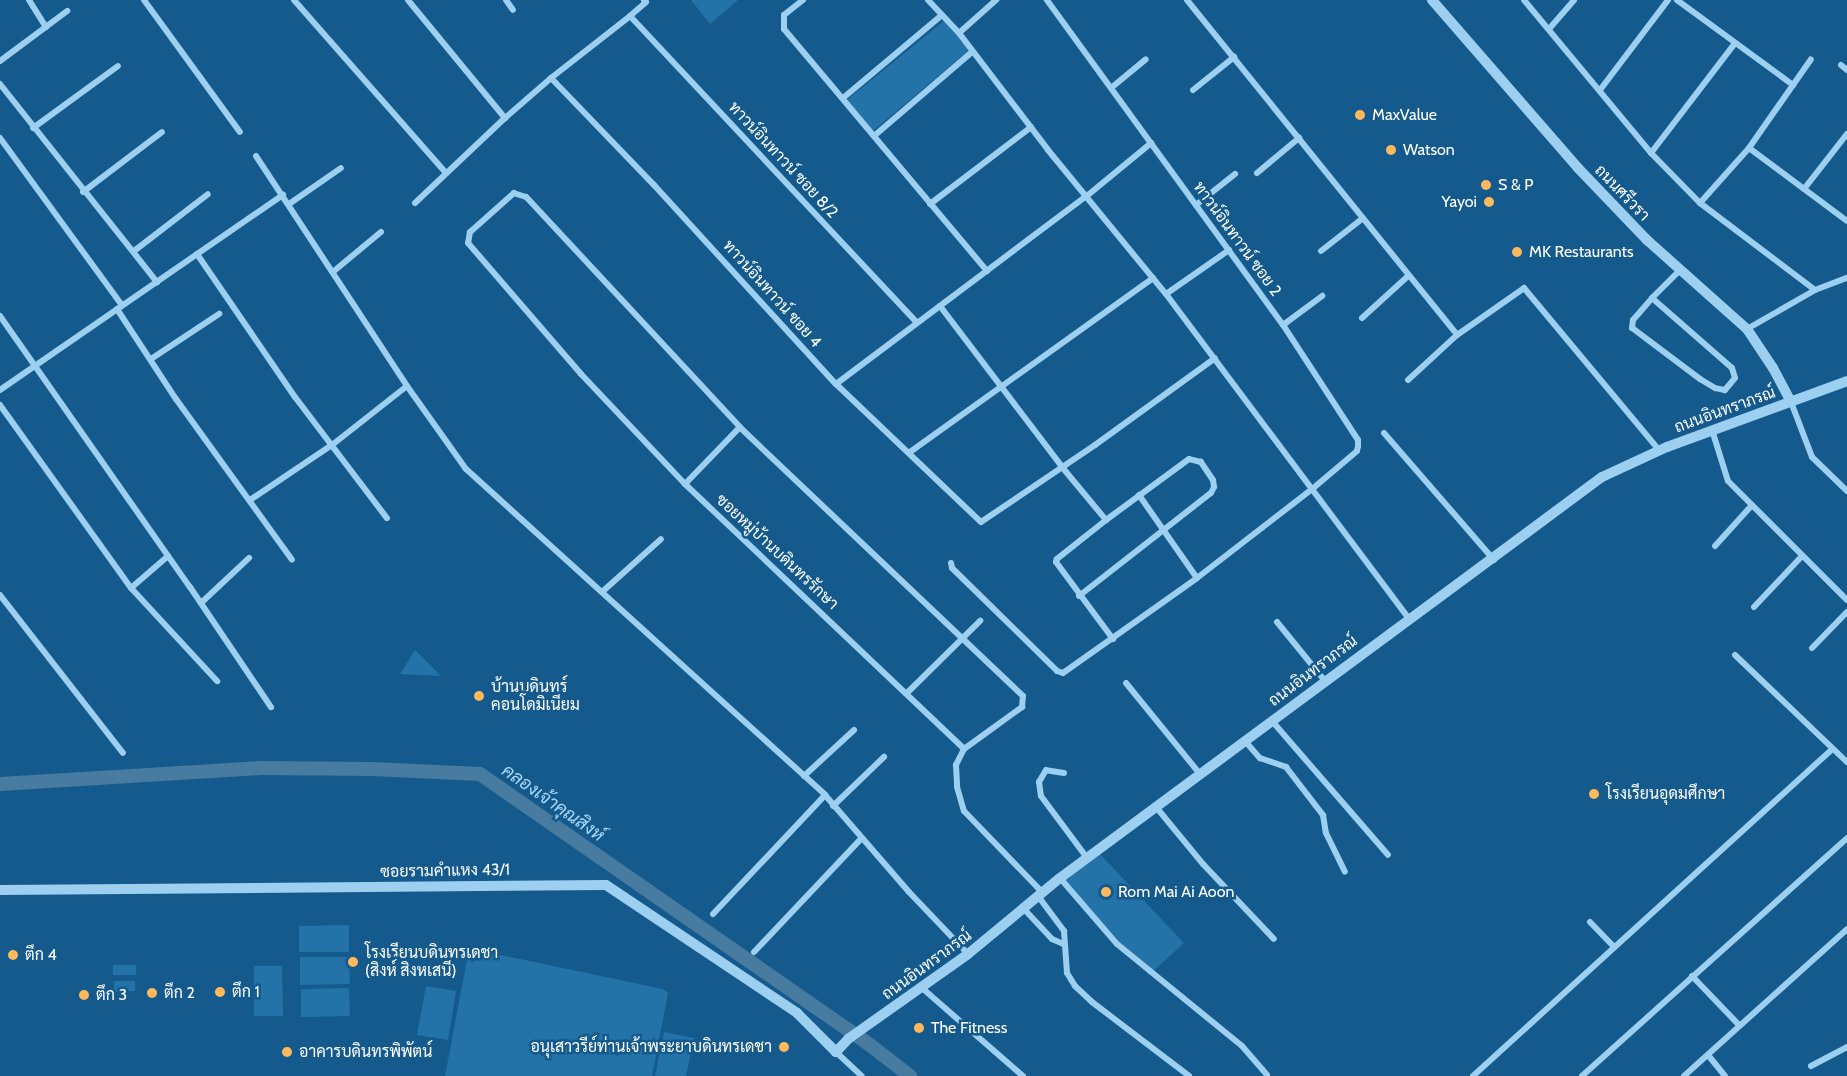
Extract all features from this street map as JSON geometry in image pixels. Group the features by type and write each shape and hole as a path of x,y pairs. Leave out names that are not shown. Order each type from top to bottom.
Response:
{"street":[{"path":"29,0 46,27"},
{"path":"144,0 240,132"},
{"path":"294,0 445,172"},
{"path":"408,0 505,118"},
{"path":"506,0 513,10"},
{"path":"415,203 445,172 505,118 551,78 630,16 646,2 644,0"},
{"path":"803,0 784,15 784,29 987,271"},
{"path":"928,0 959,33 1031,127 1166,294 1410,621"},
{"path":"959,33 996,0"},
{"name":"ทาวน์อินทาวน์ ซอย 2","path":"951,563 952,568 1058,671 1068,671 1197,578 1311,490 1356,451 1358,440 1283,325 1047,0"},
{"path":"1187,0 1456,335"},
{"name":"ถนนศรีวรา","path":"1432,0 1578,168 1647,240 1681,268 1747,330 1773,368 1791,402"},
{"path":"1524,0 1651,153 1700,203 1815,290"},
{"path":"1549,29 1574,0"},
{"path":"1599,90 1668,0"},
{"path":"1677,0 1793,85"},
{"path":"0,61 68,11"},
{"path":"843,98 942,15"},
{"name":"ทาวน์อินทาวน์ ซอย 8/2","path":"630,16 917,323"},
{"path":"1651,153 1735,42"},
{"path":"874,136 973,51"},
{"path":"1193,90 1234,57"},
{"path":"1111,88 1146,59"},
{"path":"1700,203 1749,148 1811,59"},
{"path":"33,128 118,66"},
{"name":"ทาวน์อินทาวน์ ซอย 4","path":"551,78 654,185 836,384 981,522 1062,467"},
{"path":"0,84 83,192 134,251 157,282"},
{"path":"930,204 1031,127"},
{"path":"83,192 162,132"},
{"path":"1804,189 1847,134"},
{"path":"0,138 292,560"},
{"path":"1257,173 1299,138"},
{"path":"836,384 1088,195 1151,143"},
{"path":"1749,148 1847,221"},
{"path":"256,156 407,386 466,469 825,795 861,838 968,954"},
{"path":"289,204 341,168"},
{"path":"1196,205 1234,174"},
{"name":"ซอยหมู่บ้านบดินทรรักษา","path":"740,427 520,193 514,193 470,232 468,243 580,374 685,484 964,749"},
{"path":"134,251 208,195"},
{"path":"0,390 283,195"},
{"path":"1321,250 1362,219"},
{"path":"334,272 381,232"},
{"path":"1166,294 1229,250"},
{"path":"197,254 295,397 387,518"},
{"path":"1652,298 1732,368 1735,378 1725,390 1715,388 1700,379 1632,328 1633,320 1652,298 1681,268"},
{"path":"1362,318 1408,276"},
{"path":"910,453 1153,278"},
{"path":"1747,330 1815,290 1847,278"},
{"path":"1408,380 1456,335 1521,288 1527,289 1660,450"},
{"path":"1283,325 1322,296"},
{"path":"940,306 1062,467 1106,520"},
{"path":"151,359 219,314"},
{"path":"0,316 271,707"},
{"path":"1062,467 1215,358"},
{"name":"ถนนอินทราภรณ์","path":"836,1052 848,1039 968,954 1060,878 1384,637 1410,621 1494,560 1602,477 1660,450 1847,381"},
{"path":"250,500 332,445 407,386"},
{"path":"1791,402 1812,457 1847,491"},
{"path":"0,405 131,588 217,681"},
{"path":"685,484 740,427 1023,696 1022,707 964,749 956,765 957,787 964,812 1040,894 1064,931 1063,944 1067,973 1075,986 1100,1008 1190,1076"},
{"path":"1712,430 1728,481 1847,600"},
{"path":"1384,433 1494,560"},
{"path":"1079,597 1211,493 1214,487 1213,480 1201,462 1189,459 1057,559 1057,566 1079,597 1113,639"},
{"path":"1139,495 1197,578"},
{"path":"1715,546 1752,505"},
{"path":"602,592 661,539"},
{"path":"131,588 168,556"},
{"path":"1754,607 1802,556"},
{"path":"201,603 249,558"},
{"path":"0,595 123,753"},
{"path":"1812,648 1847,612"},
{"path":"907,693 980,621"},
{"path":"1277,622 1325,681"},
{"path":"1735,655 1847,762"},
{"path":"1126,683 1200,774"},
{"path":"1272,720 1388,855"},
{"path":"804,776 854,730"},
{"path":"1245,741 1260,758 1286,767 1323,815 1326,833 1345,872"},
{"path":"1473,1076 1832,749"},
{"path":"833,806 884,757"},
{"path":"1064,773 1056,770 1046,771 1039,782 1041,796 1087,858"},
{"path":"713,914 825,795"},
{"path":"1156,807 1203,864 1274,939"},
{"path":"754,952 861,838"},
{"path":"1582,1076 1847,838"},
{"path":"1060,878 1117,944 1242,1046 1267,1075"},
{"name":"ซอยรามคำแหง 43/1","path":"0,890 606,885 797,1013 836,1052"},
{"path":"1023,909 1052,939 1063,944"},
{"path":"1590,922 1614,946"},
{"path":"1684,1076 1847,929"},
{"path":"1692,976 1739,1025"},
{"path":"921,988 1023,1076"},
{"path":"1811,1066 1847,1047"},
{"path":"836,1052 862,1076"},
{"path":"1708,1055 1725,1076"}],"shaded area":[{"path":"691,0 738,0 710,24"},
{"path":"945,20 969,50 873,131 847,100"},
{"path":"415,650 441,676 400,674"},
{"path":"1098,852 1184,943 1149,975 1060,878"},
{"path":"349,925 349,952 299,952 299,926"},
{"path":"486,952 663,989 668,993 652,1076 445,1076 468,954"},
{"path":"300,957 349,957 350,984 300,985"},
{"path":"113,965 136,965 136,975 113,975"},
{"path":"254,966 282,966 283,1016 254,1016"},
{"path":"114,981 135,981 135,991 114,992"},
{"path":"426,986 456,991 448,1040 417,1035"},
{"path":"349,988 350,1016 301,1017 301,989"},
{"path":"664,1032 694,1038 686,1076 655,1076"}],"waterway":[{"name":"คลองเจ้าคุณสิงห์","path":"0,784 259,768 372,769 480,774 870,1045 910,1076"}],"place":[{"name":"MaxValue","path":"1360,115"},
{"name":"Watson","path":"1391,150"},
{"name":"S & P","path":"1486,185"},
{"name":"Yayoi","path":"1489,202"},
{"name":"MK Restaurants","path":"1517,252"},
{"name":"บ้านบดินทร์ คอนโดมิเนียม","path":"479,696"},
{"name":"โรงเรียนอุดมศึกษา","path":"1594,794"},
{"name":"Rom Mai Ai Aoon","path":"1106,892"},
{"name":"ตึก 4","path":"13,955"},
{"name":"โรงเรียนบดินทรเดชา (สิงห์ สิงหเสนี)","path":"353,962"},
{"name":"ตึก 1","path":"220,992"},
{"name":"ตึก 2","path":"152,993"},
{"name":"ตึก 3","path":"84,995"},
{"name":"The Fitness","path":"919,1028"},
{"name":"อนุเสาวรีย์ท่านเจ้าพระยาบดินทรเดชา","path":"784,1047"},
{"name":"อาคารบดินทรพิพัตน์","path":"287,1052"}]}
